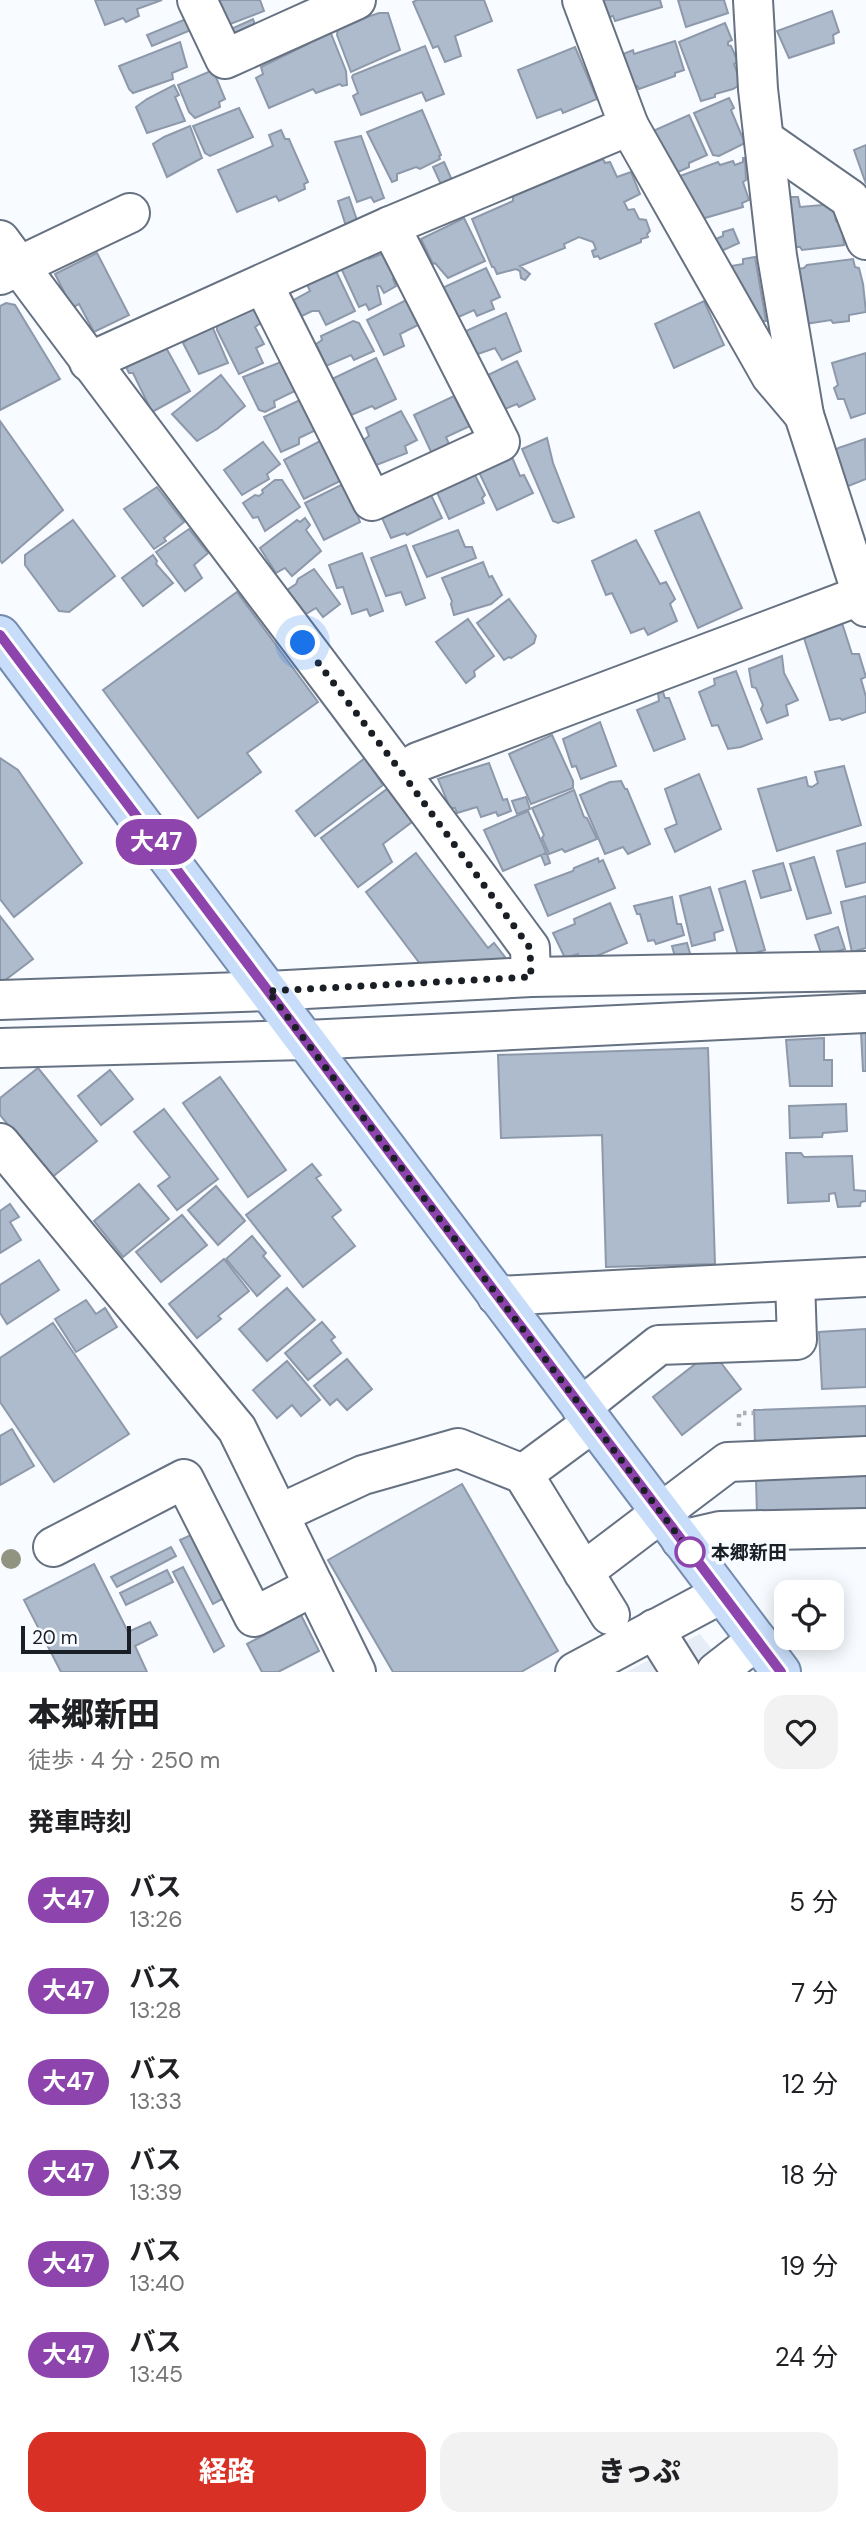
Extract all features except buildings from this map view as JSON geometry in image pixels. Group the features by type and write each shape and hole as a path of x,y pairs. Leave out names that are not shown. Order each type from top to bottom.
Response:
{"main road":[{"path":"1,637 780,1672"}],"street":[{"path":"197,0 225,59 356,0"},
{"path":"582,0 629,126 771,376 804,415"},
{"path":"402,773 418,762 864,601 804,415 777,256 753,0"},
{"path":"89,362 390,226 629,126"},
{"path":"764,139 850,199 866,240"},
{"path":"130,214 6,260 89,362 402,773 530,948 531,977"},
{"path":"263,284 372,501 499,442 390,226"},
{"path":"0,1000 268,991 531,977 866,971"},
{"path":"0,1048 306,1040 866,1013"},
{"path":"0,1143 237,1429 356,1672"},
{"path":"497,1296 866,1277"},
{"path":"523,1474 659,1345 797,1340 795,1281"},
{"path":"279,1514 363,1475 458,1448 523,1474 610,1615"},
{"path":"583,1572 672,1527 728,1462 866,1456"},
{"path":"53,1547 184,1479 254,1617 314,1586"},
{"path":"672,1527 720,1531 866,1528"},
{"path":"575,1672 721,1594"},
{"path":"654,1629 672,1669"},
{"path":"716,1672 757,1640"}],"path":[{"path":"738,1433 738,1413 754,1413"}],"shaded area":[{"path":"700,1634 729,1672 626,1672"}],"bus line":[{"name":"大47","path":"0,635 781,1672"}],"place":[{"name":"本郷新田","path":"690,1552"}],"route":[{"path":"303,643 530,948 531,977 268,991 695,1558 690,1552"}]}
